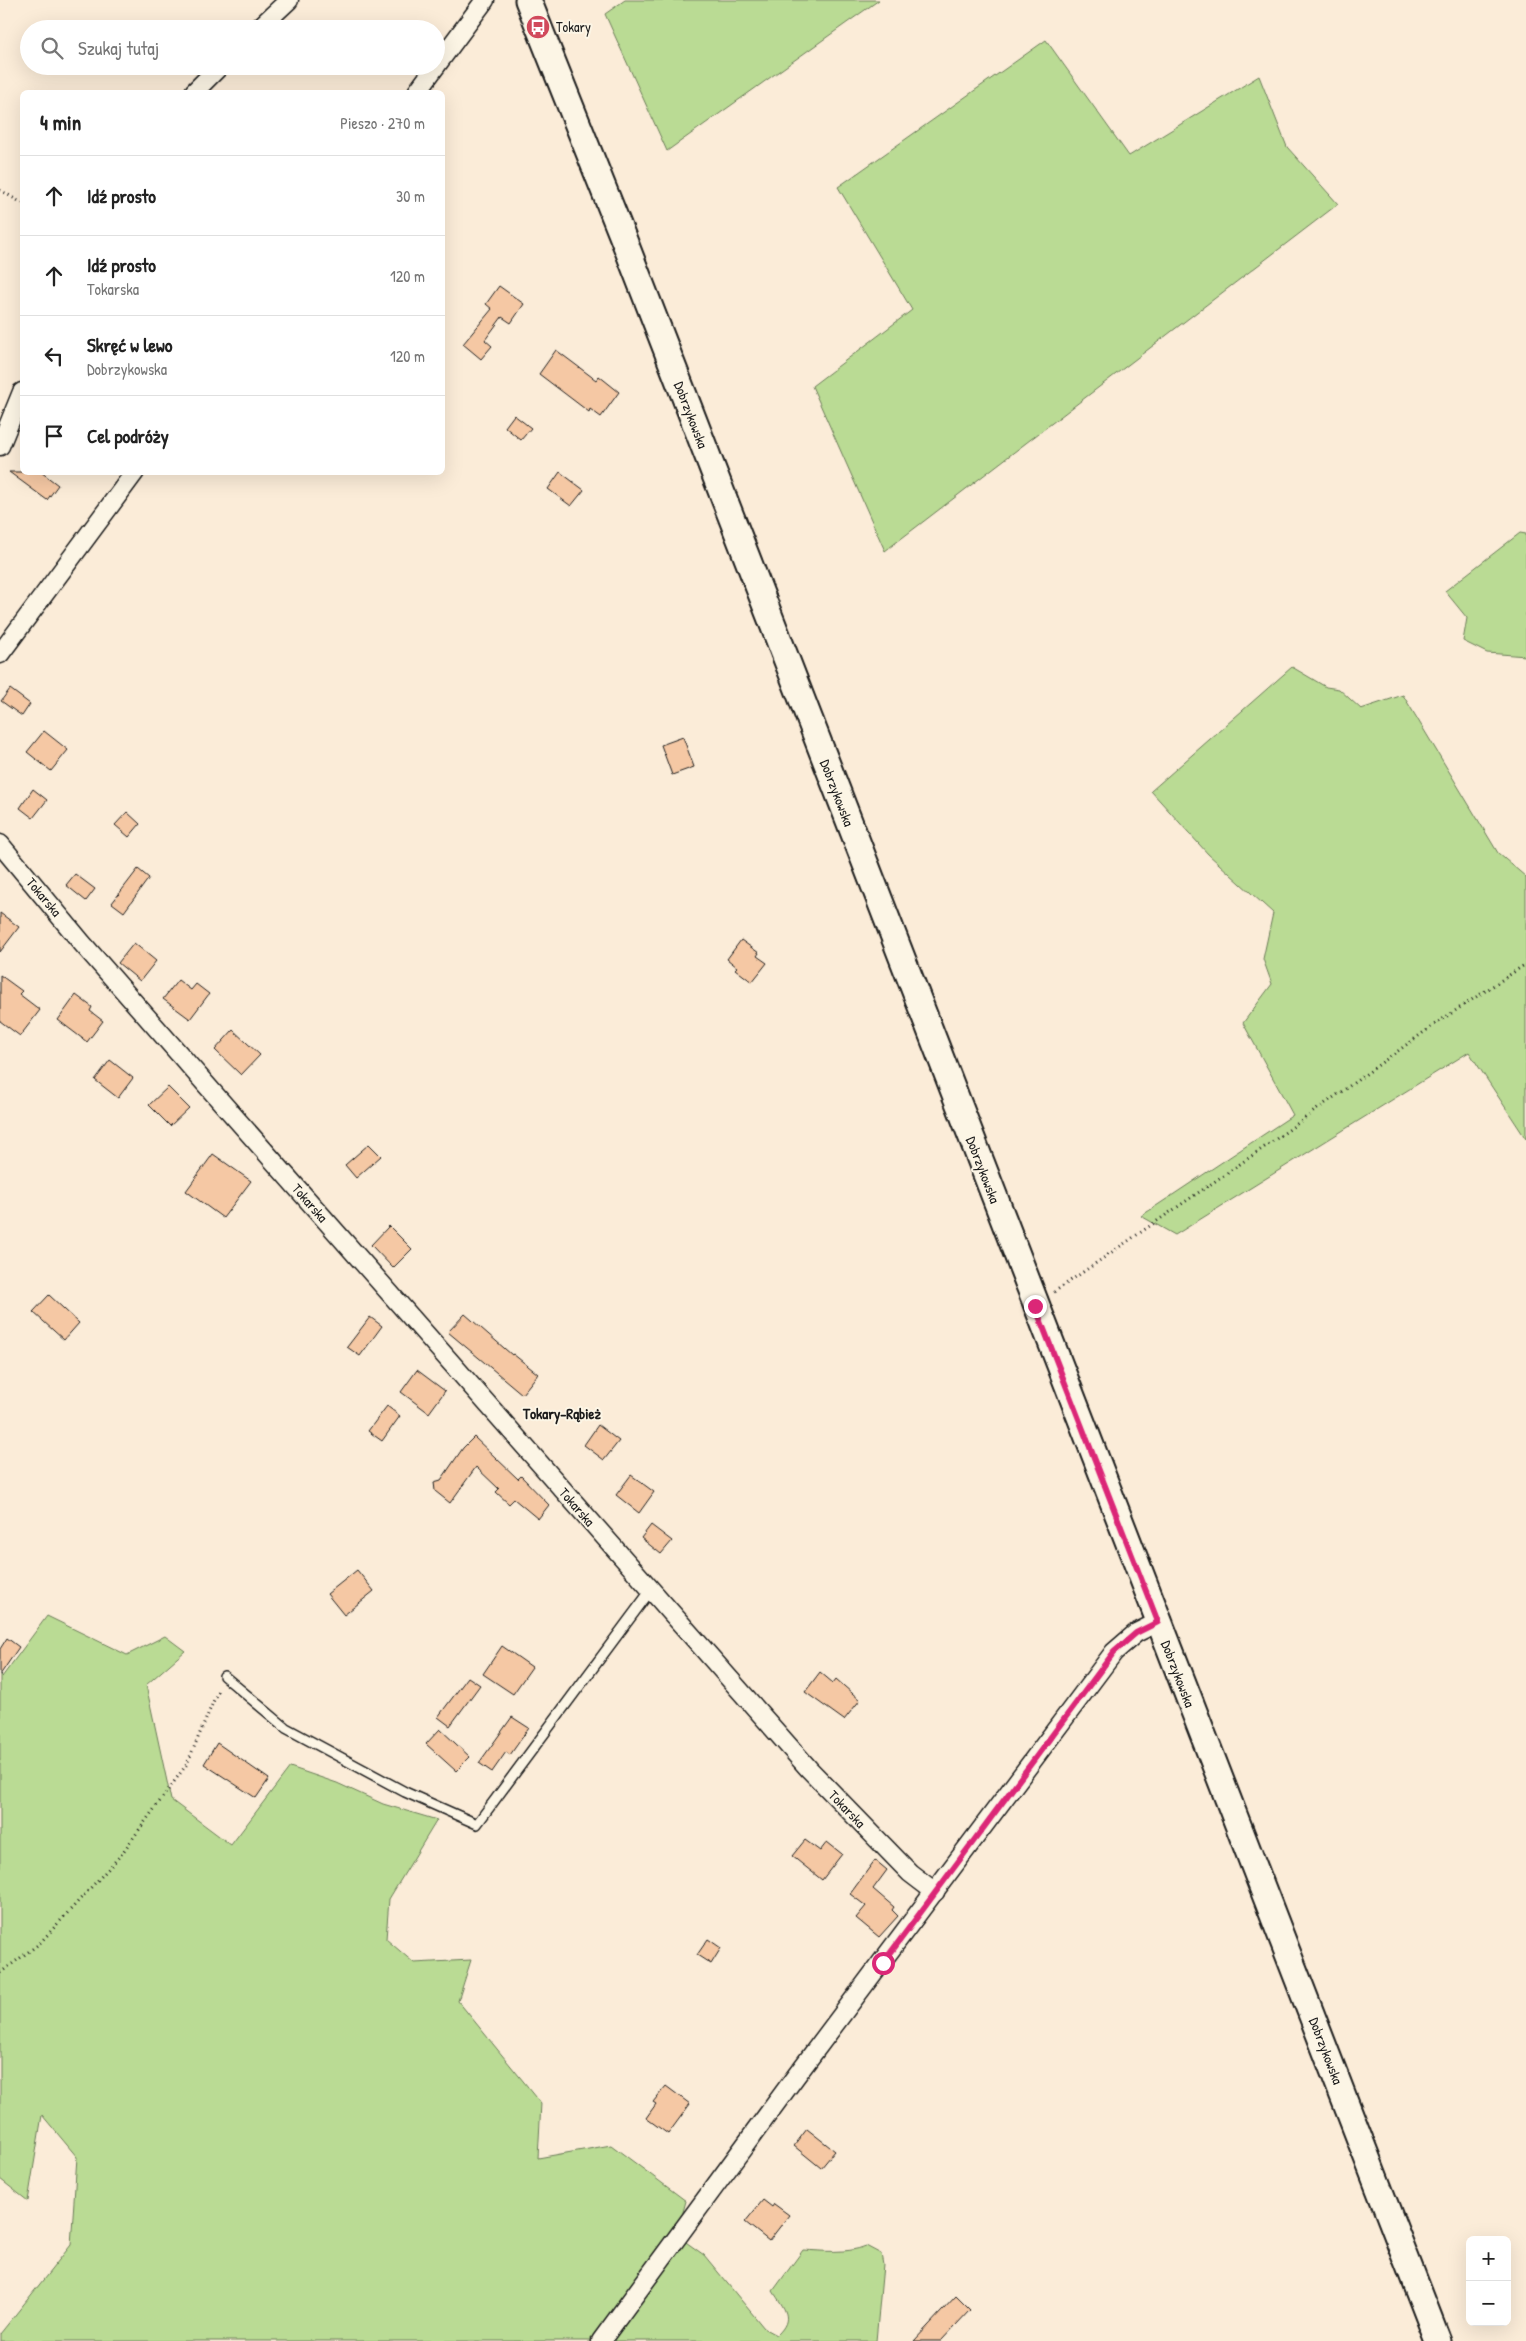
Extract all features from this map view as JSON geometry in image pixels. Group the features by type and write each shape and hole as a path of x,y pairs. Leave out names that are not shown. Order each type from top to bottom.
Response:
{"main road":[{"name":"Dobrzykowska","path":"528,0 629,254 1035,1306 1438,2341"}],"street":[{"path":"268,20 289,0"},
{"path":"445,54 485,0"},
{"path":"196,90 211,75"},
{"path":"418,90 429,75"},
{"path":"0,446 20,397"},
{"path":"0,654 133,475"},
{"name":"Tokarska","path":"0,844 114,980 809,1769 910,1873 935,1892"},
{"path":"601,2341 1114,1652 1136,1633 1158,1622"}],"lane":[{"path":"224,1676 286,1728 405,1792 477,1824 651,1590"}],"path":[{"path":"0,190 20,202"},
{"path":"1035,1306 1269,1144 1438,1022 1526,964"},
{"path":"0,1973 39,1944 120,1856 186,1764 224,1676"}],"green space":[{"path":"625,0 879,0 667,151 605,14"},
{"path":"1046,40 1129,156 1259,76 1287,147 1338,204 885,551 812,386 912,310 838,187"},
{"path":"1520,533 1526,534 1526,656 1487,653 1463,641 1467,618 1445,591"},
{"path":"1292,667 1326,687 1339,689 1361,709 1403,695 1498,853 1526,877 1526,1139 1469,1052 1175,1235 1141,1216 1293,1115 1243,1023 1272,984 1263,959 1273,913 1208,854 1151,791"},
{"path":"47,1616 127,1655 165,1636 185,1651 146,1685 171,1800 231,1845 290,1767 337,1783 383,1804 437,1820 389,1899 386,1939 414,1963 471,1960 458,2001 541,2103 538,2158 611,2145 686,2201 680,2223 595,2341 0,2341 0,2334 71,2245 77,2157 42,2115 28,2201 0,2179 0,1675 2,1677"},
{"path":"683,2240 704,2255 764,2328 777,2335 786,2323 787,2318 784,2308 773,2291 803,2250 843,2251 866,2246 881,2254 883,2265 876,2341 608,2341"}],"building":[{"path":"499,286 524,304 511,323 502,317 485,340 492,346 481,359 463,344 492,309 486,304"},
{"path":"556,350 596,380 599,376 619,392 601,417 590,409 589,412 539,374"},
{"path":"514,415 531,428 521,440 505,427"},
{"path":"9,472 20,472 20,475 45,475 58,485 47,500"},
{"path":"560,472 584,490 571,506 548,489"},
{"path":"10,689 30,704 22,716 1,701"},
{"path":"44,731 68,750 51,771 27,752"},
{"path":"683,737 694,767 672,775 661,745"},
{"path":"33,789 47,800 33,818 20,808"},
{"path":"127,812 140,824 129,837 115,825"},
{"path":"138,869 149,878 124,912 112,903"},
{"path":"75,874 95,889 86,901 66,885"},
{"path":"0,913 19,927 0,952"},
{"path":"741,940 759,953 757,956 767,963 752,982 735,969 737,967 727,959"},
{"path":"134,943 156,961 140,981 118,963"},
{"path":"0,975 22,991 19,994 40,1010 20,1036 0,1021"},
{"path":"178,980 191,990 196,984 209,994 190,1019 163,999"},
{"path":"76,995 92,1007 90,1011 103,1021 87,1042 58,1020"},
{"path":"233,1030 260,1055 241,1075 215,1050"},
{"path":"110,1060 133,1078 118,1098 95,1080"},
{"path":"168,1087 189,1108 170,1126 149,1105"},
{"path":"369,1144 381,1156 356,1178 345,1165"},
{"path":"213,1154 251,1181 223,1218 186,1191"},
{"path":"389,1226 412,1249 393,1268 371,1245"},
{"path":"49,1295 79,1323 64,1340 33,1312"},
{"path":"465,1314 512,1355 538,1374 522,1394 448,1332"},
{"path":"370,1317 382,1326 360,1356 347,1347"},
{"path":"417,1370 445,1391 429,1413 401,1392"},
{"path":"387,1406 400,1416 382,1441 368,1431"},
{"path":"598,1425 619,1441 604,1460 584,1445"},
{"path":"474,1437 518,1479 521,1476 549,1505 538,1519 514,1499 509,1504 496,1492 499,1489 476,1467 450,1503 435,1491 434,1482 441,1480 463,1448"},
{"path":"631,1475 654,1492 639,1513 616,1495"},
{"path":"651,1525 672,1541 661,1554 641,1538"},
{"path":"357,1570 374,1591 344,1615 327,1594"},
{"path":"7,1638 19,1647 0,1675 0,1649"},
{"path":"502,1646 532,1667 513,1694 483,1674"},
{"path":"820,1672 833,1683 836,1679 860,1700 844,1720 805,1692"},
{"path":"468,1677 480,1685 450,1726 438,1717"},
{"path":"512,1717 529,1728 510,1755 506,1752 492,1772 479,1763"},
{"path":"440,1729 470,1757 456,1771 426,1744"},
{"path":"217,1743 269,1779 256,1798 204,1764"},
{"path":"805,1840 820,1851 827,1842 842,1854 822,1880 792,1856"},
{"path":"875,1860 887,1870 873,1889 894,1907 892,1910 898,1916 879,1937 856,1918 866,1906 850,1894"},
{"path":"708,1939 721,1948 711,1964 697,1955"},
{"path":"666,2086 690,2104 668,2134 646,2118 656,2104 653,2102"},
{"path":"807,2129 835,2151 821,2168 794,2146"},
{"path":"763,2200 772,2207 774,2204 789,2215 769,2241 745,2222"},
{"path":"956,2296 970,2310 941,2341 914,2341"}],"place":[{"name":"Tokary","path":"538,27"}],"district":[{"name":"Tokary-Rąbież","path":"562,1414"}],"route":[{"path":"883,1963 1114,1652 1136,1633 1158,1622 1035,1306"}]}
